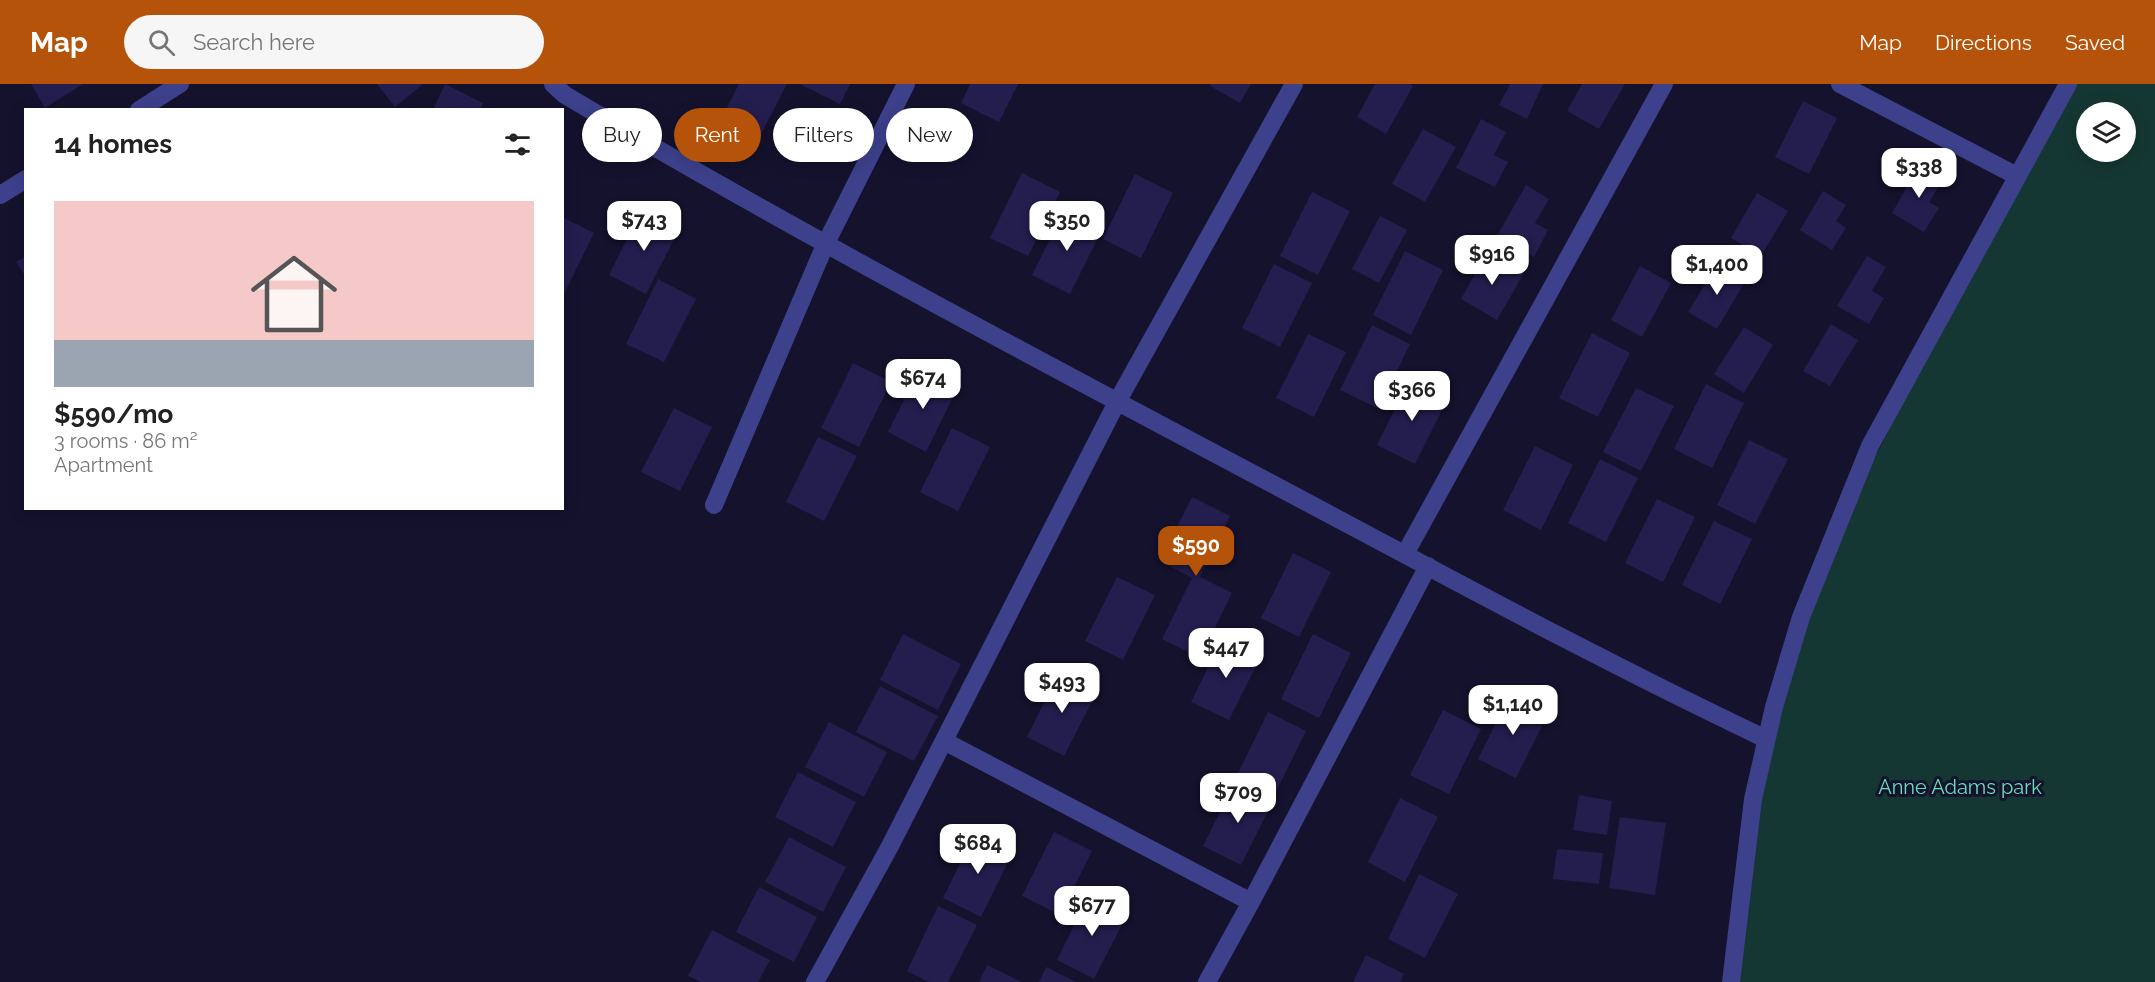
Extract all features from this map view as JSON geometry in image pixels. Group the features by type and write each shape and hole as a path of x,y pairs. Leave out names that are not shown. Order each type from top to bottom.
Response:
{"street":[{"path":"142,108 180,84"},
{"path":"714,505 825,245 906,84"},
{"path":"815,982 889,848 1117,402 1294,84"},
{"path":"1405,554 1664,84"},
{"path":"1840,84 2017,176"},
{"path":"1731,982 1753,799 1766,739 1801,617 1870,446 2068,84"},
{"path":"559,96 825,245 1117,402 1693,704 1766,739"},
{"path":"0,195 24,180"},
{"path":"1207,982 1428,566"},
{"path":"944,741 1251,902"}],"green space":[{"name":"Anne Adams park","path":"2068,84 2155,84 2155,982 1733,982 1753,799 1822,563 2017,176"}],"building":[{"path":"31,84 83,84 45,108"},
{"path":"377,84 423,84 395,107"},
{"path":"445,84 483,103 481,108 434,108"},
{"path":"739,84 787,84 761,134 761,108 727,108"},
{"path":"800,84 850,84 840,104"},
{"path":"970,84 1018,84 999,122 961,103"},
{"path":"1211,84 1251,84 1240,103 1210,86"},
{"path":"1375,84 1410,84 1413,86 1386,134 1357,117"},
{"path":"1510,84 1543,84 1527,119 1499,105"},
{"path":"1582,84 1625,84 1599,129 1567,111"},
{"path":"1803,101 1837,118 1809,174 1775,157"},
{"path":"1481,119 1506,132 1494,155 1508,162 1495,187 1456,168"},
{"path":"1423,129 1456,147 1425,202 1392,184"},
{"path":"1920,164 1944,178 1929,202 1939,208 1924,232 1892,213"},
{"path":"1022,173 1060,192 1028,256 990,238"},
{"path":"1135,174 1173,193 1141,258 1103,239"},
{"path":"1526,185 1549,199 1535,223 1548,230 1534,257 1497,236"},
{"path":"1823,191 1846,205 1836,221 1846,228 1832,250 1800,230"},
{"path":"1312,192 1350,211 1318,275 1280,256"},
{"path":"1757,193 1788,211 1761,256 1731,238"},
{"path":"641,211 679,230 646,294 609,275"},
{"path":"1064,211 1102,230 1070,294 1032,275"},
{"path":"1380,216 1407,230 1379,283 1352,269"},
{"path":"564,218 594,233 564,294"},
{"path":"1405,251 1443,270 1411,335 1373,315"},
{"path":"1487,253 1524,273 1497,320 1461,299"},
{"path":"1867,256 1886,267 1872,291 1884,298 1869,324 1837,306"},
{"path":"24,257 24,274 16,262"},
{"path":"1718,263 1746,280 1717,329 1688,312"},
{"path":"1274,264 1312,283 1280,347 1242,328"},
{"path":"1640,266 1671,283 1642,337 1611,320"},
{"path":"658,279 696,299 664,362 626,344"},
{"path":"1831,324 1858,340 1830,386 1803,371"},
{"path":"1372,325 1410,344 1379,409 1340,390"},
{"path":"1744,327 1773,345 1744,393 1714,374"},
{"path":"1592,333 1630,353 1598,417 1559,398"},
{"path":"1308,334 1346,352 1314,417 1276,398"},
{"path":"853,363 891,382 859,447 821,428"},
{"path":"920,368 958,387 926,452 888,432"},
{"path":"1409,381 1447,400 1415,464 1377,445"},
{"path":"1706,384 1744,403 1712,468 1674,449"},
{"path":"1636,388 1674,406 1641,471 1603,452"},
{"path":"674,408 712,427 680,491 641,472"},
{"path":"952,428 990,447 958,511 920,492"},
{"path":"818,437 857,456 824,521 786,502"},
{"path":"1749,440 1788,459 1755,524 1717,505"},
{"path":"1535,446 1573,465 1541,530 1503,510"},
{"path":"1600,459 1638,478 1606,542 1568,523"},
{"path":"1192,497 1230,516 1200,577 1232,593 1200,658 1162,639 1192,578 1160,561"},
{"path":"1657,499 1695,517 1663,582 1625,563"},
{"path":"1714,521 1752,539 1720,604 1682,585"},
{"path":"1293,553 1331,572 1299,637 1261,618"},
{"path":"1117,577 1155,595 1123,660 1085,641"},
{"path":"903,634 961,664 938,710 880,680"},
{"path":"1313,634 1351,653 1319,718 1281,699"},
{"path":"1223,637 1261,656 1229,720 1191,702"},
{"path":"1059,673 1097,692 1064,756 1027,737"},
{"path":"880,686 938,716 914,761 856,732"},
{"path":"1510,695 1548,714 1516,778 1478,759"},
{"path":"1443,710 1481,729 1449,794 1410,775"},
{"path":"1268,712 1306,731 1274,796 1236,777"},
{"path":"829,722 887,752 864,797 805,767"},
{"path":"798,772 856,802 833,847 775,817"},
{"path":"1235,782 1273,801 1241,865 1203,846"},
{"path":"1579,795 1612,801 1607,835 1573,830"},
{"path":"1400,798 1438,817 1405,882 1368,862"},
{"path":"1620,817 1666,823 1655,895 1609,888"},
{"path":"1054,832 1092,851 1060,915 1022,896"},
{"path":"975,833 1013,852 981,917 943,898"},
{"path":"789,837 846,867 823,912 765,882"},
{"path":"1557,849 1603,853 1599,884 1553,879"},
{"path":"1419,874 1458,894 1425,958 1388,939"},
{"path":"759,887 817,917 794,962 736,932"},
{"path":"1089,895 1127,915 1094,979 1057,960"},
{"path":"938,906 977,925 948,982 929,982 907,971"},
{"path":"712,930 770,960 758,982 701,982 688,976"},
{"path":"1366,955 1404,974 1400,982 1353,982"},
{"path":"987,965 1022,982 979,982"},
{"path":"1046,967 1076,982 1039,982"}]}
